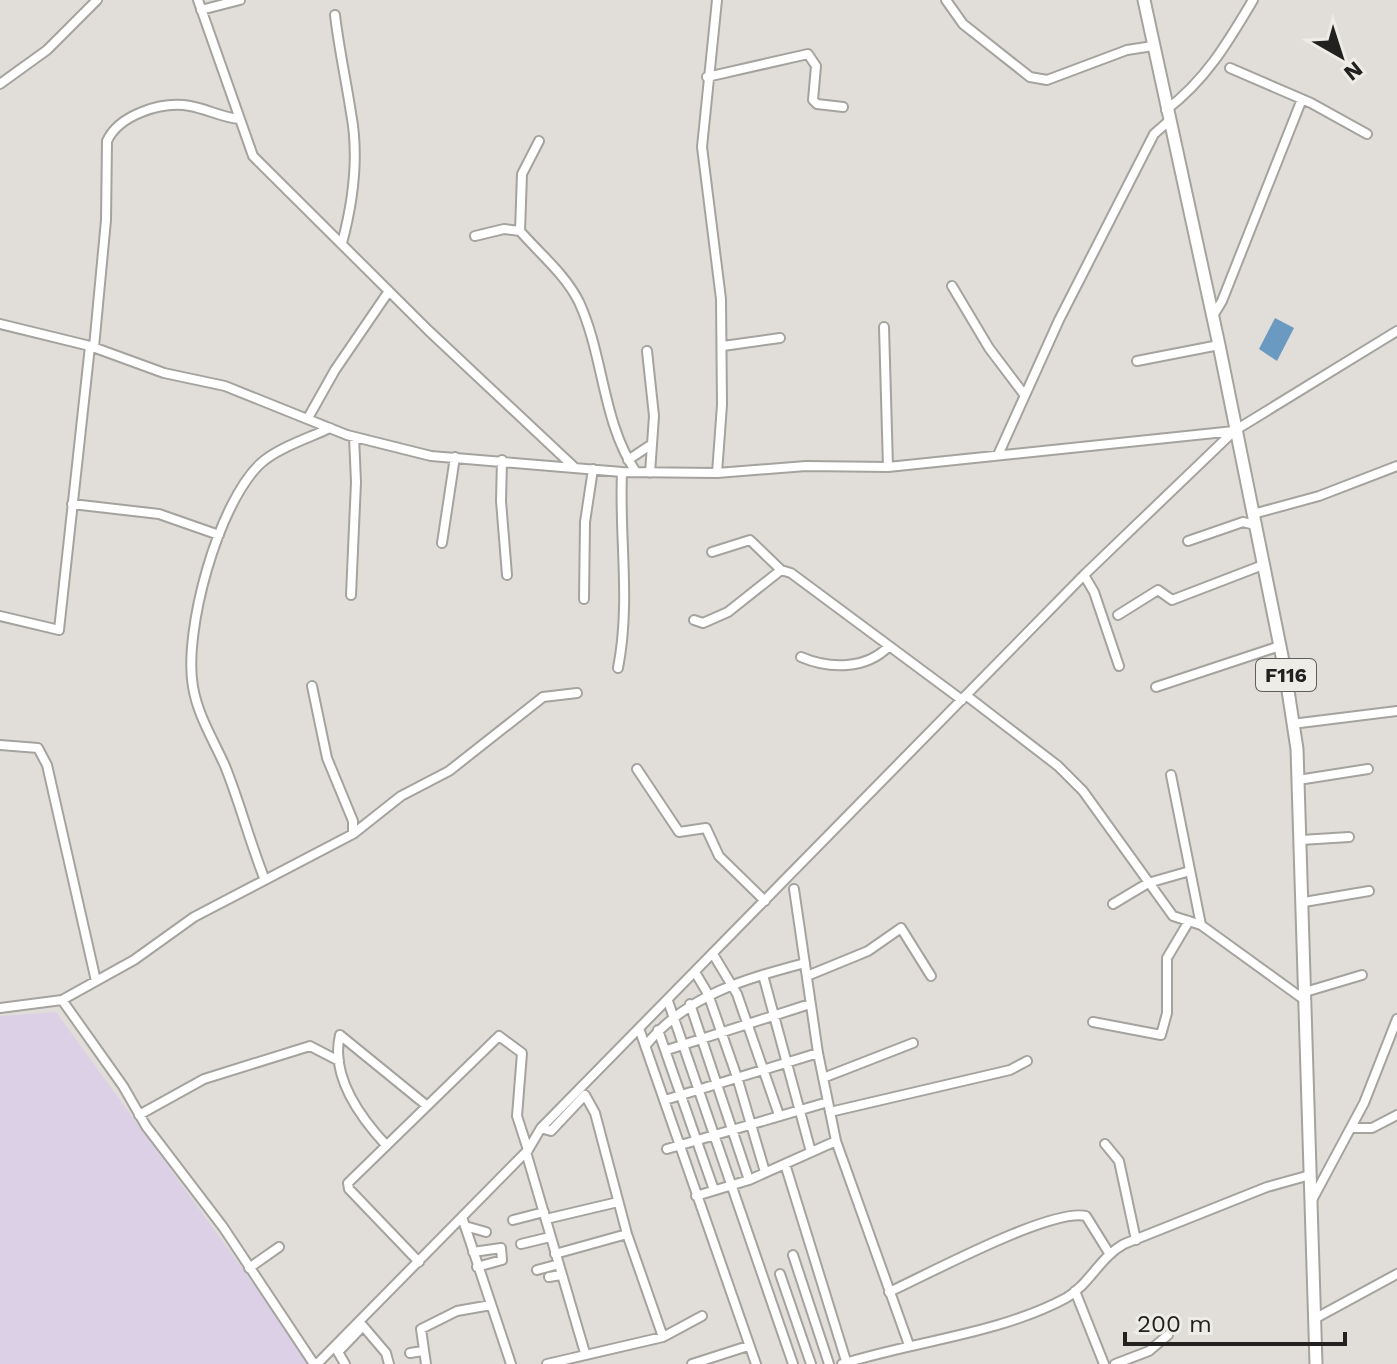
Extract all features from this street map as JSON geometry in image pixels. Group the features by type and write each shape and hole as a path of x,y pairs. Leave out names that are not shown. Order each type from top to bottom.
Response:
{"main road":[{"name":"F116","path":"1144,0 1219,345 1280,646 1292,724 1304,902 1316,1364"}],"street":[{"path":"0,84 47,50 97,0"},
{"path":"198,0 253,156 575,468"},
{"path":"201,10 240,0"},
{"path":"717,0 702,147 715,234 723,346 717,473"},
{"path":"946,0 963,24 1030,77 1039,80 1047,80 1127,50 1153,46"},
{"path":"998,455 1023,393 1154,134 1214,63 1253,0"},
{"path":"335,15 352,129 351,210 342,243"},
{"path":"707,77 808,54 816,66 813,100 817,104 843,107"},
{"path":"1230,68 1302,99 1367,134"},
{"path":"1213,316 1222,301 1302,99"},
{"path":"0,616 59,630 106,220 107,141 112,129 143,111 171,105 239,119"},
{"path":"520,231 522,174 539,141"},
{"path":"475,236 504,229 520,231 561,274 581,306 606,399 628,460 636,472"},
{"path":"952,286 989,348 1023,393"},
{"path":"308,418 335,370 389,291"},
{"path":"0,324 92,347 164,373 225,386 354,437 431,456 622,472 717,473 806,466 888,467 1234,431"},
{"path":"884,327 888,467"},
{"path":"62,1000 123,1086 139,1115 315,1364 464,1222 527,1151 541,1128 640,1031 1084,575 1234,431 1397,331"},
{"path":"723,346 780,338"},
{"path":"1137,361 1219,345"},
{"path":"647,351 654,416 649,446 650,473"},
{"path":"265,880 225,767 200,716 192,684 202,583 219,535 260,464 330,428"},
{"path":"351,595 356,482 354,437"},
{"path":"628,460 649,446"},
{"path":"442,543 455,457"},
{"path":"502,460 501,501 507,575"},
{"path":"1188,541 1397,466"},
{"path":"584,599 585,522 593,469"},
{"path":"618,668 627,569 620,523 622,472"},
{"path":"72,504 159,514 219,535"},
{"path":"712,552 750,540 781,570 791,573 1058,766 1083,791 1173,916 1201,925 1306,996 1362,975"},
{"path":"1118,615 1158,590 1172,600 1263,565"},
{"path":"694,620 703,623 728,612 781,570"},
{"path":"1084,575 1094,592 1119,666"},
{"path":"801,657 818,665 849,666 889,646"},
{"path":"1156,687 1280,646"},
{"path":"312,686 327,758 353,821 353,834"},
{"path":"0,1008 62,1000 134,960 194,917 353,834 401,796 449,771 543,697 577,693"},
{"path":"1292,724 1397,711"},
{"path":"0,745 38,748 47,765 96,981"},
{"path":"637,769 679,832 706,828 719,856 765,901"},
{"path":"1298,780 1368,769"},
{"path":"1171,775 1201,925"},
{"path":"1301,840 1349,837"},
{"path":"1113,904 1148,883 1190,871"},
{"path":"794,889 818,1053 836,1141 909,1345"},
{"path":"1304,902 1369,891"},
{"path":"1093,1022 1161,1035 1167,1013 1167,958 1189,921"},
{"path":"807,976 868,951 901,928 931,976"},
{"path":"713,954 733,986 779,1115"},
{"path":"646,1045 675,1016 708,994 805,963"},
{"path":"695,972 708,994 765,1172"},
{"path":"763,975 811,1152"},
{"path":"668,1001 793,1364"},
{"path":"690,1004 749,1180"},
{"path":"667,1050 810,1004"},
{"path":"1312,1200 1351,1128 1397,1019"},
{"path":"658,1030 683,1094 714,1190"},
{"path":"640,1031 756,1364"},
{"path":"386,1145 357,1114 339,1061 340,1035 426,1105"},
{"path":"419,1262 347,1186 499,1036 522,1053 517,1116 585,1353"},
{"path":"823,1078 913,1043"},
{"path":"139,1115 204,1079 310,1046 339,1061"},
{"path":"665,1100 818,1053"},
{"path":"830,1112 1010,1070 1027,1061"},
{"path":"541,1128 551,1131 585,1095 596,1118 627,1234 663,1337"},
{"path":"667,1149 828,1102"},
{"path":"1351,1128 1372,1128 1397,1115"},
{"path":"696,1196 749,1180 836,1141"},
{"path":"1105,1144 1119,1161 1136,1240"},
{"path":"785,1164 845,1363 999,1322 1075,1291 1109,1253 1136,1240 1267,1187 1310,1175"},
{"path":"513,1220 618,1202"},
{"path":"889,1292 1043,1222 1078,1214 1086,1216 1109,1253"},
{"path":"464,1222 486,1232"},
{"path":"464,1222 511,1364"},
{"path":"555,1254 627,1234"},
{"path":"521,1244 550,1237"},
{"path":"249,1268 279,1247"},
{"path":"473,1252 501,1248 502,1260 477,1267"},
{"path":"793,1255 829,1364"},
{"path":"537,1270 559,1264"},
{"path":"780,1274 811,1364"},
{"path":"1316,1318 1397,1274"},
{"path":"549,1277 561,1275"},
{"path":"1075,1291 1104,1364"},
{"path":"426,1364 420,1331 429,1323 457,1311 491,1305"},
{"path":"547,1364 663,1337 702,1316"},
{"path":"345,1364 338,1352 363,1326 386,1353 389,1364"},
{"path":"1115,1364 1149,1351 1168,1335"},
{"path":"692,1364 748,1346"},
{"path":"410,1353 423,1351"}],"shaded area":[{"path":"56,1012 312,1364 0,1364 0,1016"}],"water":[{"path":"1275,318 1294,328 1277,361 1259,349"}]}
